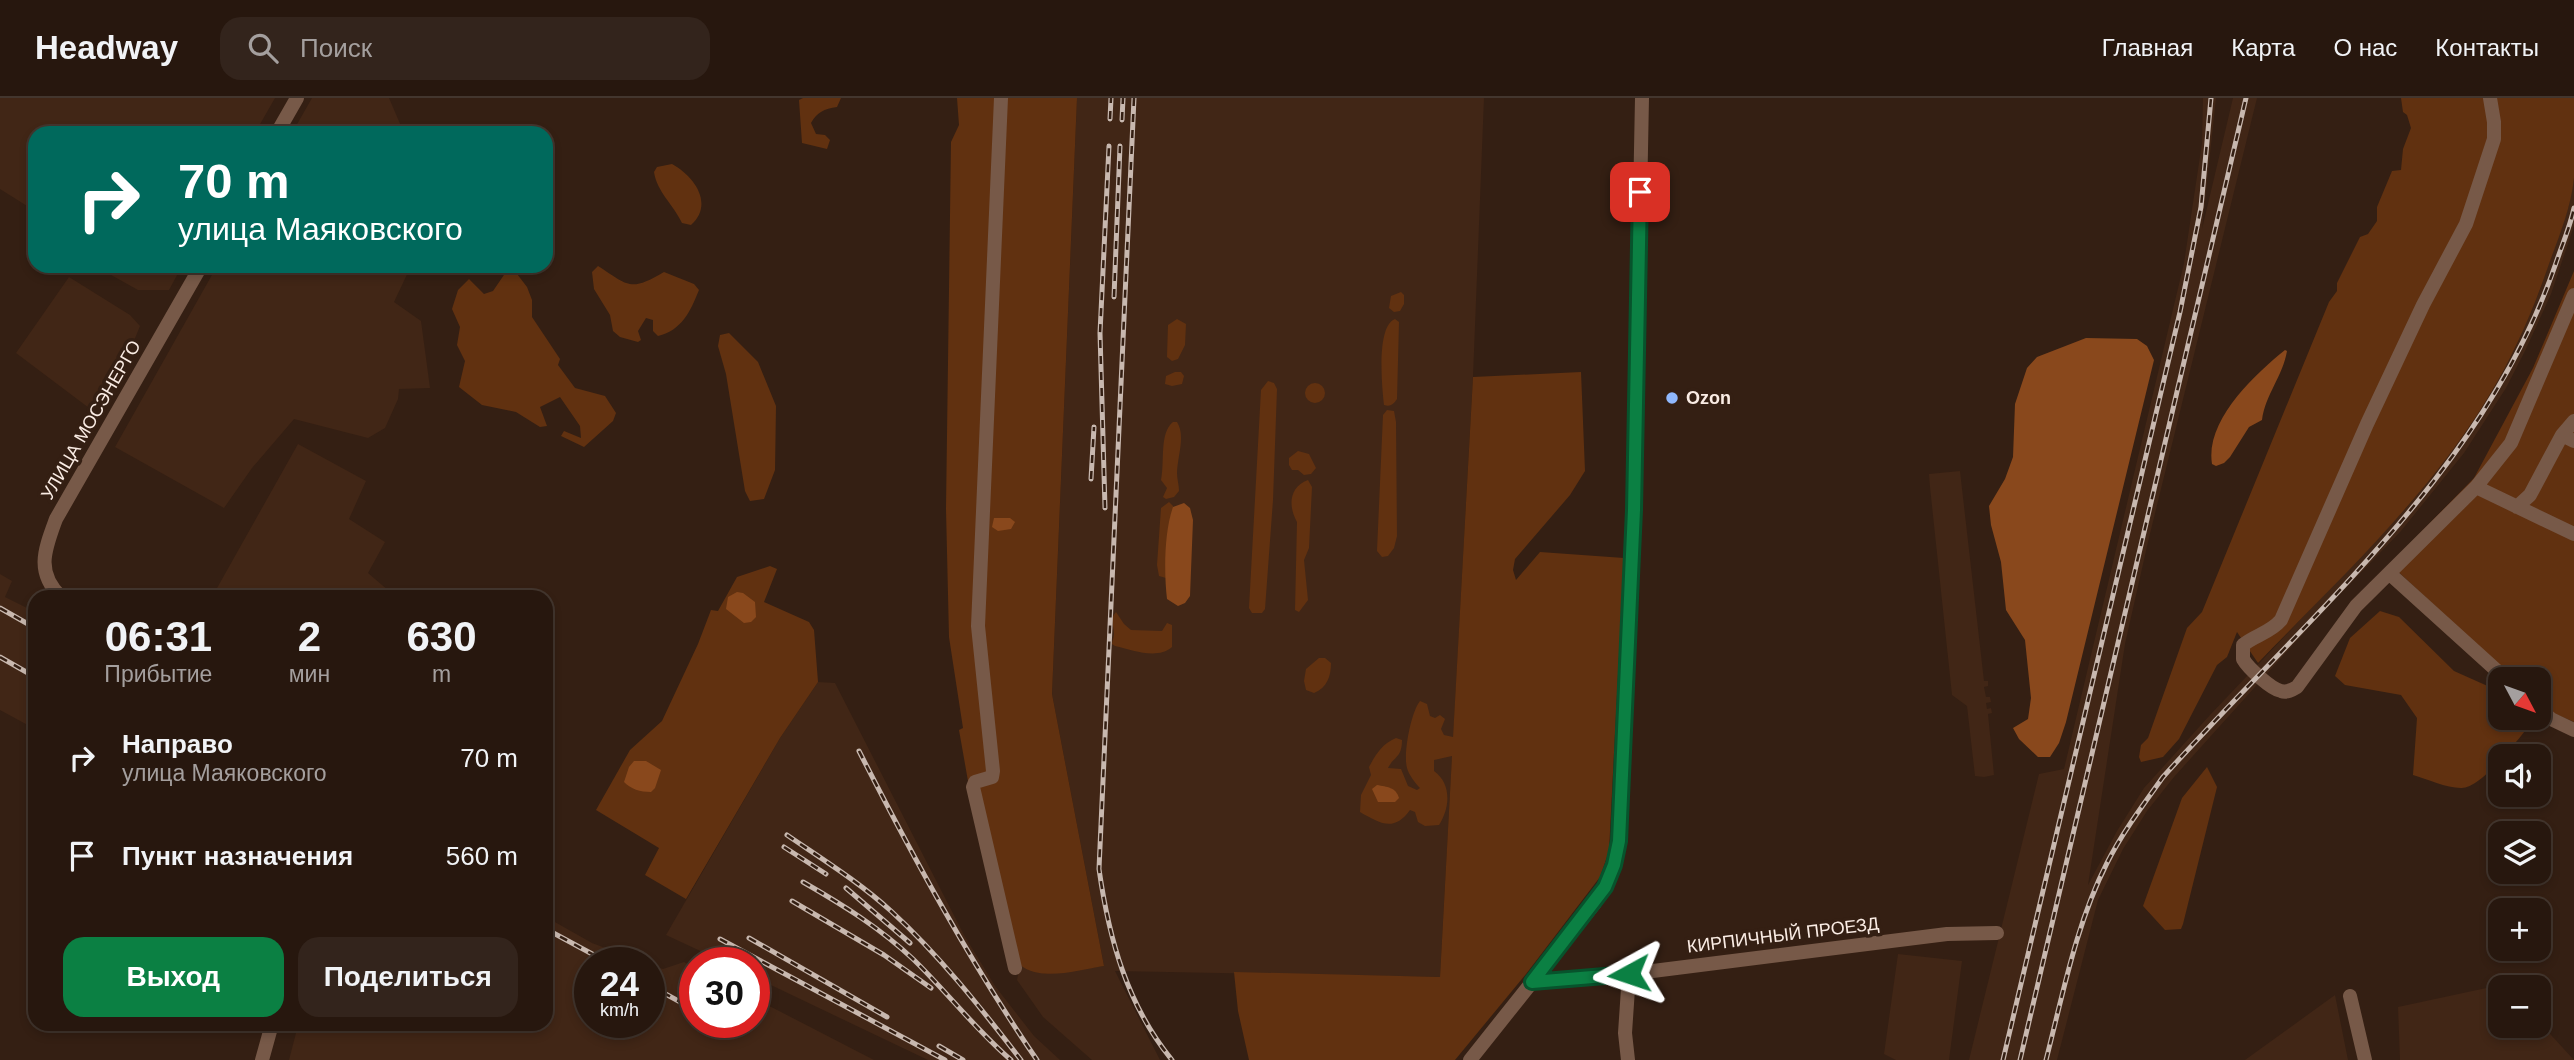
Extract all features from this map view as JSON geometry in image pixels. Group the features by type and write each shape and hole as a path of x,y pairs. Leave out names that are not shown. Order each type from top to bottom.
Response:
{"street":[{"path":"281,126 297,98"},
{"path":"1001,98 978,626 993,771 992,777 975,782 973,788 1015,968"},
{"path":"1470,1060 1605,887 1614,865 1619,841 1634,510 1642,98"},
{"path":"2490,98 2494,139 2466,224 2423,305 2367,424 2281,620 2267,633 2243,645 2241,652 2246,665 2279,691 2297,687 2370,590 2390,574 2476,487 2511,443 2574,295"},
{"name":"УЛИЦА МОСЭНЕРГО","path":"54,590 44,568 46,546 56,519 197,273"},
{"path":"2517,507 2530,495 2568,438 2574,421"},
{"path":"2476,487 2574,534"},
{"path":"2390,574 2493,667"},
{"path":"2552,719 2574,730"},
{"name":"КИРПИЧНЫЙ ПРОЕЗД","path":"1532,982 1629,974 1935,936 1997,933"},
{"path":"1628,1060 1625,1033 1629,974"},
{"path":"2350,996 2365,1060"},
{"path":"261,1060 270,1031"}],"shaded area":[{"path":"0,98 275,98 259,126 28,126 28,207 0,189"},
{"path":"312,98 389,98 401,126 296,126"},
{"path":"841,98 837,107 821,112 811,123 816,134 825,135 830,140 827,149 802,143 799,100"},
{"path":"957,98 1077,98 1052,694 1104,966 1060,973 1039,973 1020,965 968,781 959,730 963,728 949,637 946,509 951,142 959,125"},
{"path":"1077,98 1484,98 1473,377 1440,977 1115,971 1160,1060 1092,1060 1043,1017 1017,980 1020,965 1045,974 1104,966 1052,694"},
{"path":"2203,98 2216,98 2202,229 2233,98 2257,98 2125,644 2088,885 2144,788 2407,507 2487,399 2516,346 2539,292 2568,208 2574,178 2574,226 2551,294 2526,349 2506,388 2464,453 2401,531 2318,617 2174,777 2147,811 2123,849 2098,900 2057,1060 1969,1060 2039,774 2064,769 2184,263 2202,143"},
{"path":"2401,98 2574,98 2574,178 2570,200 2536,299 2514,350 2487,399 2463,436 2409,505 2258,663 2237,632 2227,657 2217,665 2179,739 2163,757 2141,762 2141,745 2148,738 2187,628 2202,612 2329,302 2337,291 2337,283 2360,237 2368,234 2377,221 2377,207 2392,171 2401,170 2403,149 2411,128 2407,115 2403,112"},
{"path":"672,164 688,176 699,192 701,208 691,225 682,223 656,179 654,172 657,167"},
{"path":"598,266 630,284 644,282 664,272 694,284 699,290 679,325 658,336 653,331 653,320 646,318 638,331 641,340 638,342 620,337 613,331 610,315 594,289 592,272"},
{"path":"2574,271 2574,722 2552,712 2552,667 2500,667 2390,564 2474,478 2533,368"},
{"path":"108,273 178,273 169,290 138,290"},
{"path":"213,273 408,273 394,302 421,321 430,388 399,389 398,399 385,428 368,438 294,419 252,468 224,508 115,447"},
{"path":"505,273 516,273 527,287 532,300 532,317 560,359 558,365 575,388 605,396 616,413 613,421 584,447 561,436 564,431 581,438 580,426 560,397 540,407 547,426 540,427 516,412 482,405 459,387 465,361 457,345 460,327 452,309 458,290 469,279 484,294 493,291"},
{"path":"69,277 130,315 140,326 125,363 93,411 16,353"},
{"path":"1401,292 1404,295 1404,304 1400,311 1394,312 1389,308 1391,296"},
{"path":"1177,319 1186,324 1185,345 1178,359 1172,361 1167,357 1168,325"},
{"path":"1395,319 1399,322 1397,399 1388,406 1384,405 1383,396 1383,345 1389,324"},
{"path":"729,333 758,362 776,406 775,470 764,499 750,501 745,491 726,374 718,346 720,335"},
{"path":"2086,338 2137,339 2147,346 2154,360 2066,722 2059,743 2050,757 2038,757 2019,739 2013,728 2028,719 2031,698 2025,640 2006,610 2001,562 1989,506 2005,479 2013,457 2015,404 2027,368 2037,357"},
{"path":"2285,350 2285,360 2262,420 2249,427 2224,463 2216,466 2212,464 2216,432 2234,400"},
{"path":"1181,372 1184,376 1182,384 1165,384 1166,376"},
{"path":"1581,372 1585,471 1570,495 1515,559 1513,570 1516,580 1540,552 1624,558 1609,851 1600,877 1526,974 1455,1060 1249,1060 1238,1011 1234,972 1440,977 1452,756 1434,760 1434,771 1444,783 1447,796 1447,804 1439,825 1425,826 1418,822 1415,812 1410,810 1393,823 1374,820 1360,812 1361,795 1371,775 1369,767 1374,758 1383,746 1396,738 1402,740 1401,750 1388,768 1401,769 1408,786 1417,790 1420,788 1409,773 1406,762 1411,723 1420,701 1427,704 1430,716 1435,718 1440,715 1445,719 1441,729 1444,735 1453,737 1473,377"},
{"path":"1268,381 1274,383 1277,389 1273,500 1265,609 1262,613 1252,613 1249,608 1261,390"},
{"path":"1315,383 1322,386 1325,393 1322,400 1315,403 1308,400 1305,393 1308,386"},
{"path":"1387,410 1394,411 1396,422 1397,536 1394,548 1388,556 1382,557 1377,551 1383,415"},
{"path":"1173,422 1177,422 1181,434 1177,473 1179,491 1174,497 1166,499 1163,497 1167,488 1161,480 1163,448 1166,433"},
{"path":"298,444 366,481 349,519 385,542 368,573 388,590 216,590"},
{"path":"1298,451 1309,454 1316,468 1311,474 1304,475 1298,470 1292,470 1289,465 1289,458"},
{"path":"1960,471 1984,681 1988,681 1988,686 1984,687 1986,697 1990,697 1991,702 1986,703 1987,709 1991,708 1992,713 1988,714 1994,775 1984,777 1975,776 1967,706 1952,695 1930,487 1929,474"},
{"path":"1308,480 1312,487 1309,548 1304,560 1308,600 1299,612 1295,610 1297,522 1292,510 1292,498 1297,487"},
{"path":"1169,502 1173,506 1174,517 1166,578 1159,576 1157,565 1161,508"},
{"path":"1184,503 1190,508 1193,520 1190,596 1185,603 1178,606 1167,599 1166,553 1173,507"},
{"path":"994,518 1010,518 1015,522 1011,529 998,531 992,527"},
{"path":"770,566 777,569 764,602 809,622 814,630 818,682 780,738 686,899 645,875 659,848 596,810 630,750 662,721 711,610 718,611 737,577"},
{"path":"0,574 12,581 5,597 28,608 28,725 0,710"},
{"path":"737,592 755,602 756,617 751,622 744,623 726,609 728,597"},
{"path":"2380,611 2399,617 2454,671 2488,686 2488,730 2526,730 2515,744 2488,744 2488,773 2470,786 2449,787 2413,775 2417,718 2401,695 2345,685 2335,676 2350,638"},
{"path":"1116,612 1131,630 1162,631 1167,623 1172,625 1172,647 1166,651 1152,653 1115,646 1112,644 1112,620"},
{"path":"1319,658 1325,658 1331,663 1330,672 1325,685 1314,693 1306,690 1304,681 1306,669"},
{"path":"818,682 835,683 964,935 995,986 1034,1036 1060,1060 928,1060 770,985 770,947 692,947 666,935 780,738"},
{"path":"634,761 646,761 661,770 651,792 636,790 624,782"},
{"path":"2207,767 2217,787 2183,924 2181,929 2165,930 2143,906 2182,798"},
{"path":"1377,785 1388,787 1398,794 1399,798 1395,802 1378,802 1372,789"},
{"path":"553,921 603,947 574,947 574,1038 665,1038 665,968 679,964 679,1038 770,1038 770,1006 874,1060 289,1060 296,1033 553,1031"},
{"path":"1898,954 1962,961 1949,1060 1896,1060 1884,1054"},
{"path":"2488,988 2488,1038 2551,1038 2551,1035 2574,1060 2400,1060 2398,1007"},
{"path":"2335,995 2348,1060 2245,1060"}],"railway":[{"path":"1110,119 1111,98"},
{"path":"1122,120 1123,98"},
{"path":"1134,98 1099,869 1108,921 1122,970 1143,1017 1172,1060"},
{"path":"2003,1060 2180,312 2201,207 2211,98"},
{"path":"2020,1060 2246,98"},
{"path":"1105,508 1100,333 1109,146"},
{"path":"1114,297 1120,146"},
{"path":"2046,1060 2087,910 2119,841 2163,777 2331,599 2438,475 2485,409 2525,339 2556,263 2574,208"},
{"path":"1091,479 1094,427"},
{"path":"0,608 28,624"},
{"path":"0,657 28,673"},
{"path":"859,751 943,908 1037,1060"},
{"path":"787,835 866,890 909,928 959,982 1021,1060"},
{"path":"784,847 826,874"},
{"path":"803,882 888,937 1011,1060"},
{"path":"846,888 910,943"},
{"path":"792,901 884,955 931,988"},
{"path":"553,933 579,947"},
{"path":"749,938 887,1017"},
{"path":"720,939 945,1060"},
{"path":"665,994 679,1001"},
{"path":"939,1046 963,1060"}],"place":[{"name":"Ozon","path":"1672,398"}],"route":[{"path":"1629,974 1532,982 1605,887 1614,865 1619,841 1634,510 1640,192"}]}
